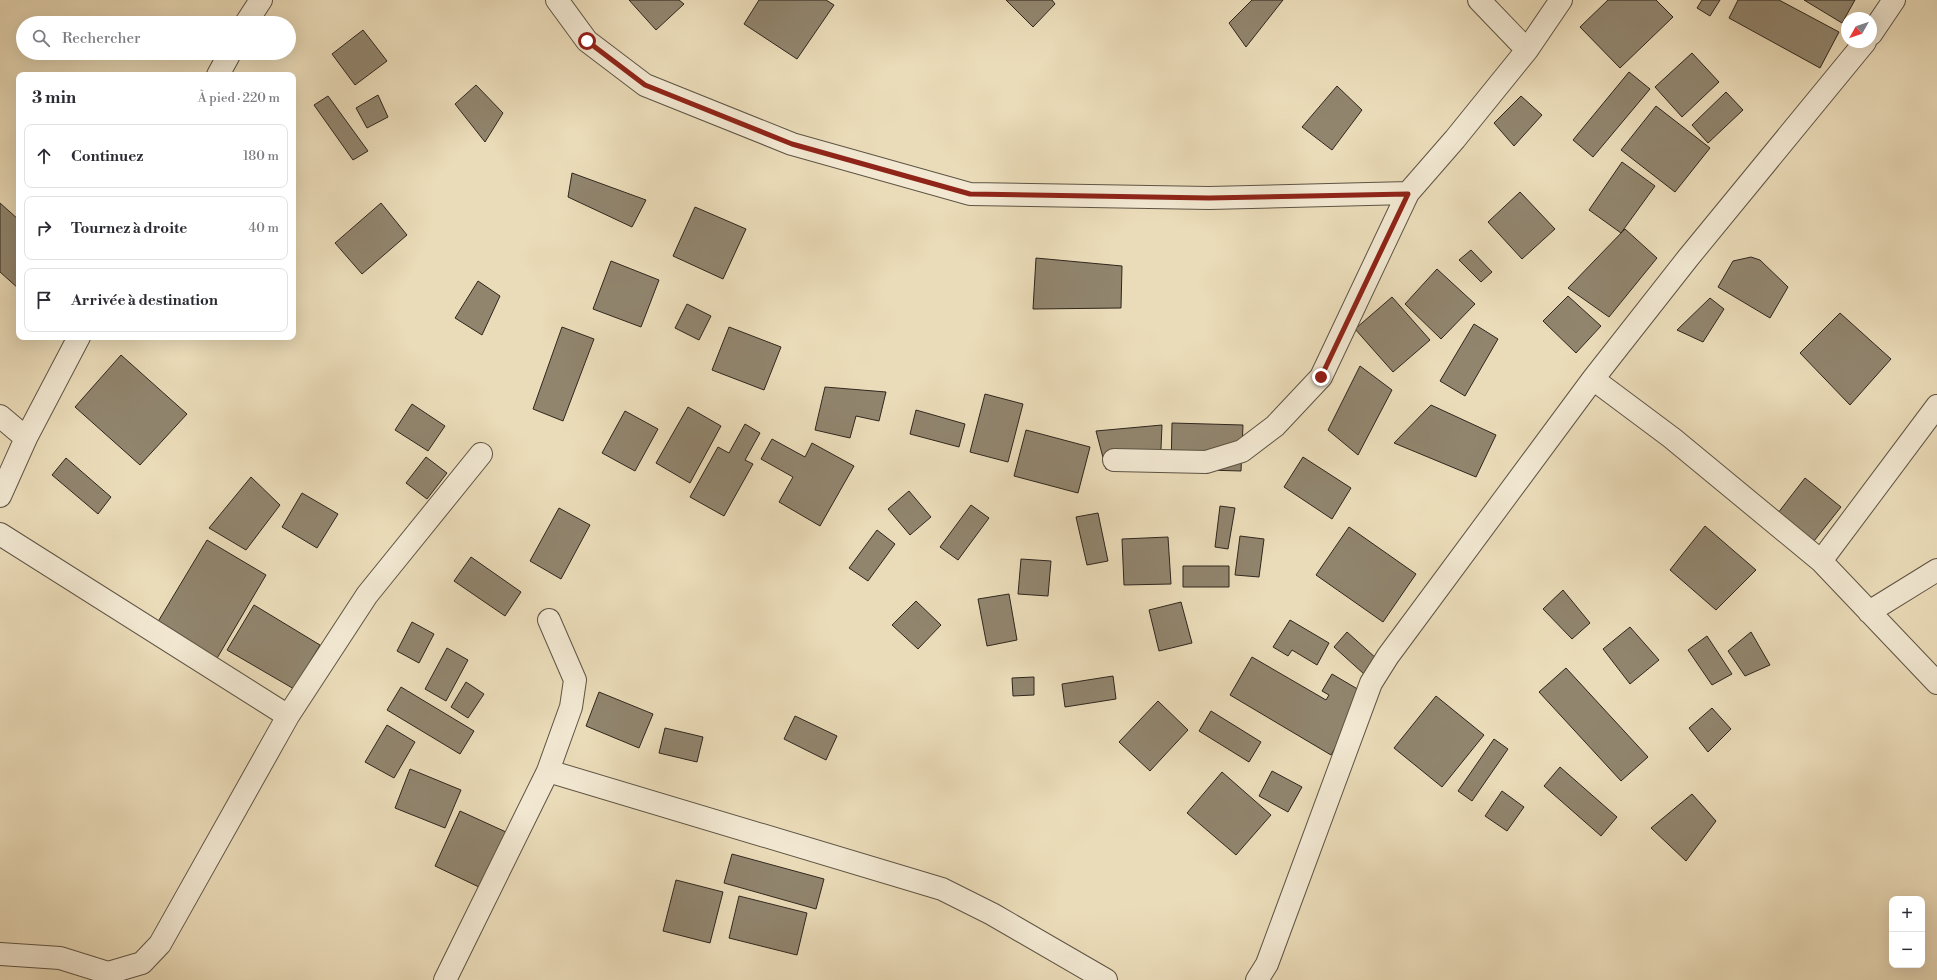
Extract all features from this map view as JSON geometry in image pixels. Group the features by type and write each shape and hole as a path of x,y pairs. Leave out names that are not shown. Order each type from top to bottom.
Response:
{"street":[{"path":"251,16 261,0"},
{"path":"557,0 587,41 645,85 792,144 970,194 1209,198 1408,194"},
{"path":"1479,0 1527,50"},
{"path":"1114,460 1206,462 1242,451 1275,426 1321,377 1408,194 1527,50 1561,0"},
{"path":"1877,25 1894,0"},
{"path":"1257,980 1267,964 1371,683 1388,656 1593,379 1688,258 1860,48"},
{"path":"220,72 226,60"},
{"path":"0,496 26,438 77,340"},
{"path":"1593,379 1672,438 1821,561 1937,683"},
{"path":"1821,561 1937,406"},
{"path":"0,416 26,438"},
{"path":"0,954 60,958 108,973 142,963 160,944 288,716 367,595 481,454"},
{"path":"0,534 288,716"},
{"path":"1869,612 1937,570"},
{"path":"445,980 548,771 571,707 575,680 549,620"},
{"path":"548,771 942,889 992,914 1106,980"}],"building":[{"path":"629,0 679,0 684,4 656,30"},
{"path":"759,0 826,0 834,5 797,59 744,24"},
{"path":"1006,0 1052,0 1055,4 1033,27"},
{"path":"1252,0 1283,0 1246,47 1229,23"},
{"path":"1608,0 1656,0 1673,17 1620,68 1580,27"},
{"path":"1702,0 1720,0 1710,16 1697,8"},
{"path":"1738,0 1779,0 1839,32 1820,68 1729,18"},
{"path":"1804,0 1855,0 1848,12 1841,12 1841,22"},
{"path":"363,30 387,61 355,85 332,54"},
{"path":"1692,53 1719,82 1682,117 1655,87"},
{"path":"1629,72 1650,89 1593,157 1573,140"},
{"path":"476,85 503,113 485,142 455,104"},
{"path":"1337,86 1362,110 1332,150 1302,127"},
{"path":"1726,92 1743,110 1708,143 1692,125"},
{"path":"378,95 388,117 367,128 356,108"},
{"path":"328,96 368,151 353,160 314,105"},
{"path":"1521,96 1542,115 1514,146 1494,123"},
{"path":"1656,106 1710,148 1675,192 1621,150"},
{"path":"1622,162 1655,186 1621,233 1589,210"},
{"path":"572,173 646,200 632,227 568,197"},
{"path":"1520,192 1555,229 1522,259 1488,222"},
{"path":"0,203 16,217 16,286 0,272"},
{"path":"381,203 407,235 362,274 335,243"},
{"path":"695,207 746,229 723,279 673,256"},
{"path":"1625,229 1657,258 1609,317 1568,288"},
{"path":"1471,250 1492,272 1481,282 1459,260"},
{"path":"1751,257 1760,260 1788,287 1770,318 1718,287 1733,261"},
{"path":"1036,258 1122,266 1121,308 1033,309"},
{"path":"611,261 659,280 641,327 593,309"},
{"path":"1437,269 1475,304 1441,339 1405,304"},
{"path":"478,281 500,296 482,335 455,318"},
{"path":"1568,296 1601,326 1576,353 1543,321"},
{"path":"1392,297 1430,340 1393,372 1355,329"},
{"path":"1710,298 1724,309 1703,342 1677,330"},
{"path":"687,304 711,316 699,340 675,328"},
{"path":"1840,313 1891,359 1850,405 1800,353"},
{"path":"1474,324 1498,339 1465,396 1440,381"},
{"path":"562,327 594,339 563,421 533,409"},
{"path":"729,327 781,347 764,390 712,370"},
{"path":"121,355 187,414 140,465 75,407"},
{"path":"1360,366 1392,390 1358,455 1328,430"},
{"path":"825,387 886,392 879,421 856,416 850,438 815,430"},
{"path":"985,394 1023,404 1008,462 970,452"},
{"path":"412,404 445,426 428,451 395,430"},
{"path":"1431,405 1496,435 1476,477 1394,443"},
{"path":"688,407 721,426 690,483 656,463"},
{"path":"916,410 965,424 959,447 910,434"},
{"path":"625,411 658,429 635,471 602,453"},
{"path":"1172,423 1243,425 1241,471 1171,469"},
{"path":"745,424 760,433 745,460 753,464 724,516 690,497 718,447 729,453"},
{"path":"1162,425 1160,472 1106,469 1096,431"},
{"path":"1026,430 1090,447 1078,493 1014,476"},
{"path":"772,439 805,457 812,443 854,466 820,526 779,502 793,477 761,459"},
{"path":"426,457 447,473 427,499 406,483"},
{"path":"1303,457 1351,488 1332,519 1284,487"},
{"path":"66,458 111,497 98,514 52,475"},
{"path":"251,477 280,505 246,550 209,528"},
{"path":"1805,478 1841,507 1814,541 1778,513"},
{"path":"909,491 931,517 910,535 888,509"},
{"path":"302,493 338,514 317,548 282,527"},
{"path":"971,505 989,518 958,560 940,547"},
{"path":"1220,506 1235,508 1228,549 1215,547"},
{"path":"559,508 590,525 561,579 530,561"},
{"path":"1098,513 1108,561 1087,565 1076,517"},
{"path":"1705,526 1756,570 1716,610 1670,570"},
{"path":"1349,527 1416,574 1383,622 1316,575"},
{"path":"877,530 895,544 868,581 849,568"},
{"path":"1240,536 1264,539 1259,577 1235,575"},
{"path":"1168,537 1171,584 1124,585 1122,539"},
{"path":"207,540 266,575 216,660 156,625"},
{"path":"471,557 521,592 505,616 454,581"},
{"path":"1021,559 1051,561 1048,596 1018,594"},
{"path":"1183,566 1229,566 1229,587 1183,587"},
{"path":"1563,590 1590,623 1572,639 1543,609"},
{"path":"1009,594 1017,640 987,646 978,599"},
{"path":"916,601 941,625 918,649 892,625"},
{"path":"1181,602 1192,643 1159,651 1149,610"},
{"path":"254,605 320,645 294,689 227,650"},
{"path":"1290,620 1329,643 1317,665 1292,650 1288,656 1273,647"},
{"path":"412,622 434,634 419,663 397,651"},
{"path":"1630,627 1659,660 1630,684 1603,649"},
{"path":"1347,632 1377,659 1364,674 1334,647"},
{"path":"1751,632 1770,665 1745,676 1728,651"},
{"path":"1707,636 1732,674 1712,685 1688,650"},
{"path":"447,648 468,660 446,701 425,689"},
{"path":"1252,657 1326,700 1329,695 1322,691 1332,674 1366,694 1331,755 1230,695"},
{"path":"1566,668 1648,757 1621,781 1539,692"},
{"path":"1113,676 1116,699 1065,707 1062,684"},
{"path":"1034,677 1034,695 1013,696 1012,678"},
{"path":"466,682 484,694 468,718 451,707"},
{"path":"401,687 474,731 460,754 387,710"},
{"path":"599,692 653,714 639,748 586,726"},
{"path":"1436,696 1484,735 1442,787 1394,748"},
{"path":"1158,701 1188,730 1150,771 1119,742"},
{"path":"1712,708 1731,729 1708,752 1689,728"},
{"path":"1211,711 1261,742 1249,762 1199,731"},
{"path":"795,716 837,736 826,760 784,739"},
{"path":"387,725 415,742 394,778 365,762"},
{"path":"665,728 703,737 697,762 659,753"},
{"path":"1494,739 1508,749 1472,801 1458,791"},
{"path":"1560,767 1617,817 1601,836 1544,786"},
{"path":"410,769 461,790 445,828 395,808"},
{"path":"1272,771 1302,787 1288,812 1259,796"},
{"path":"1222,772 1271,815 1236,855 1187,813"},
{"path":"1502,791 1524,807 1507,831 1485,816"},
{"path":"1692,794 1716,821 1686,861 1651,828"},
{"path":"460,811 506,832 481,888 435,866"},
{"path":"732,854 824,879 816,909 724,883"},
{"path":"676,880 723,892 710,943 663,931"},
{"path":"739,896 807,913 797,955 729,938"}],"route":[{"path":"587,41 645,85 792,144 970,194 1209,198 1408,194 1321,377"}]}
